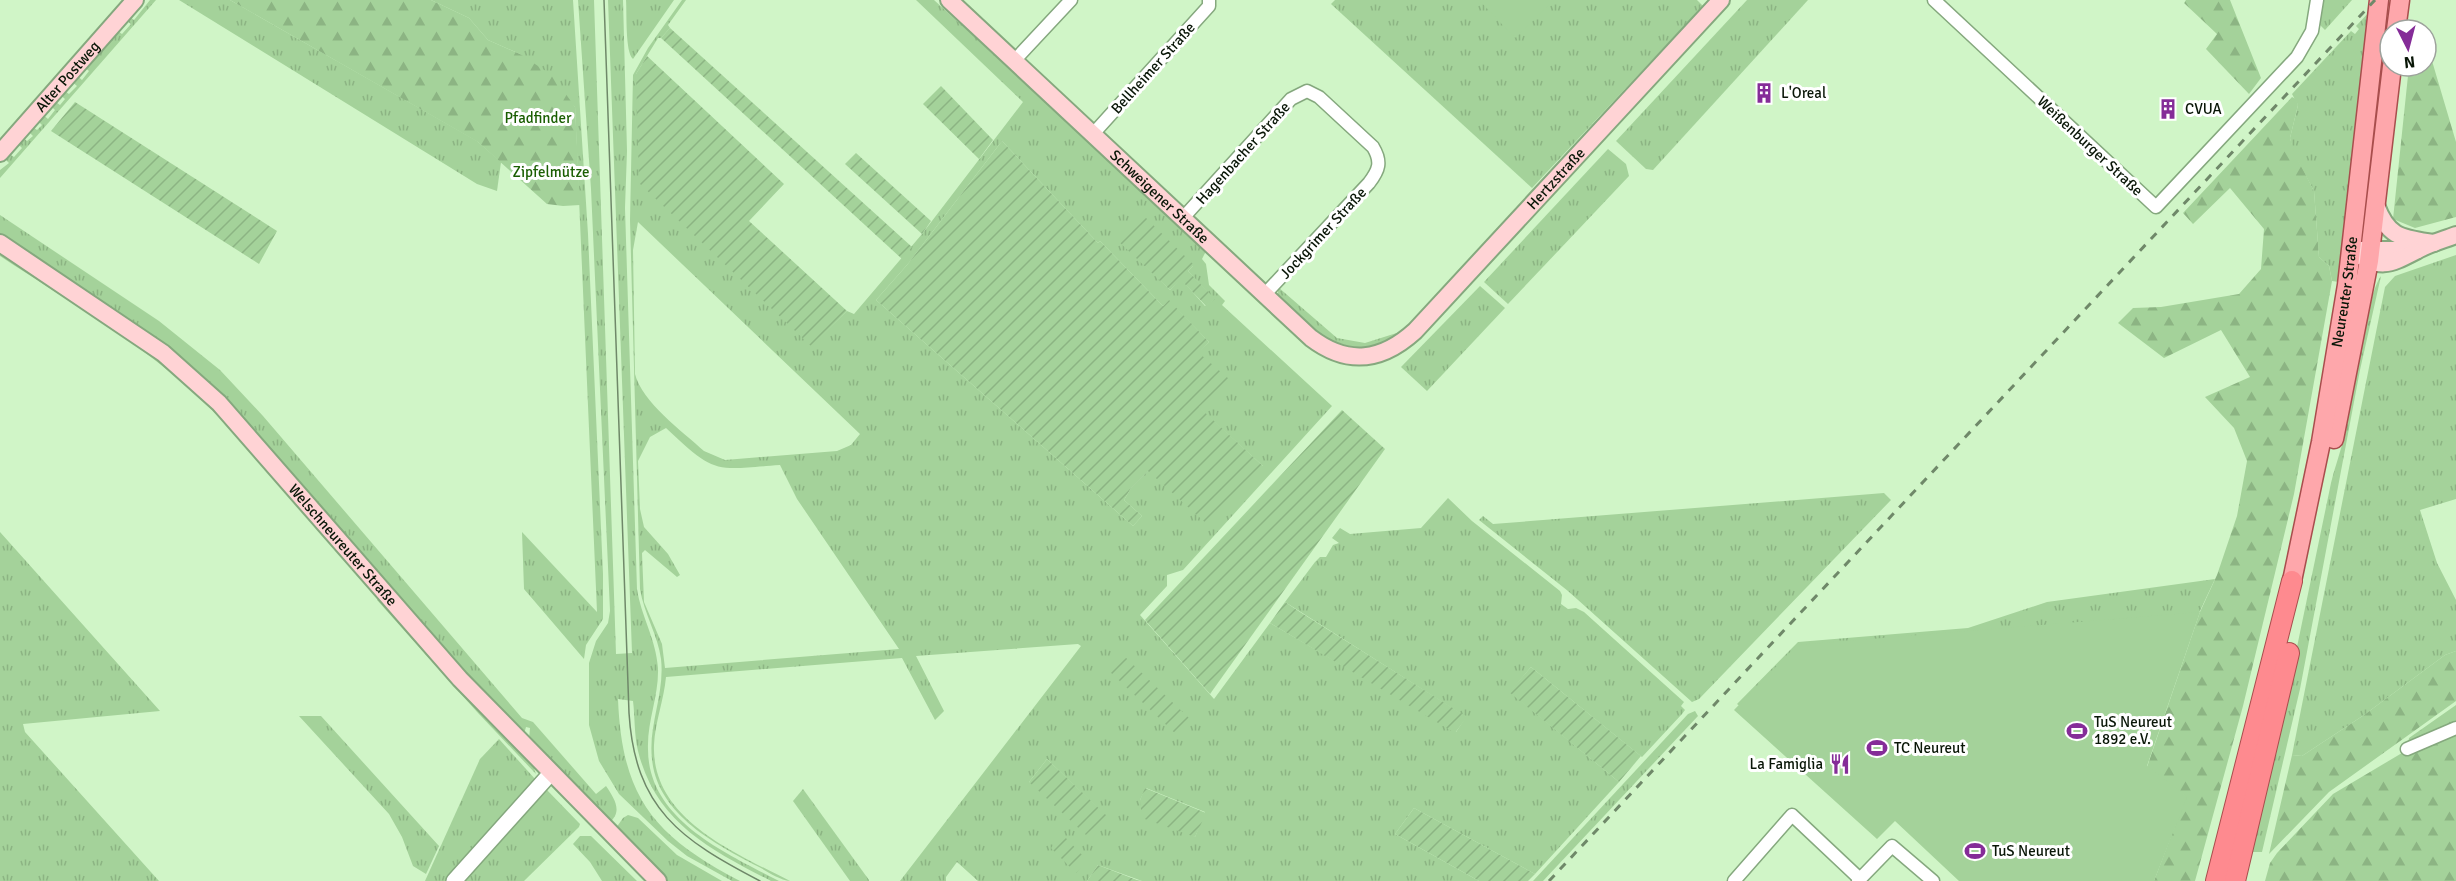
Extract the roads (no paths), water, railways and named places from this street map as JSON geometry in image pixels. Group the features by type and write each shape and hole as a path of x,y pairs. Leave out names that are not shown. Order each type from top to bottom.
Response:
{"highway":[{"path":"2216,881 2298,582"},
{"path":"2235,881 2298,582"}],"main road":[{"name":"Alter Postweg","path":"0,153 135,0"},
{"name":"Schweigener Straße","path":"950,0 1311,338 1330,351 1358,357 1386,351"},
{"name":"Hertzstraße","path":"1386,351 1399,345 1421,324 1721,0"},
{"name":"Neureuter Straße","path":"2298,582 2352,251 2379,0"},
{"path":"2398,18 2400,0"},
{"name":"Neureuter Straße","path":"2298,582 2370,255 2391,78"},
{"path":"2376,205 2385,225 2391,232 2410,239 2435,243"},
{"path":"2352,251 2370,255 2417,250 2456,236"},
{"name":"Welschneureuter Straße","path":"0,243 163,352 219,403 460,679 658,881"}],"street":[{"path":"1014,61 1071,0"},
{"name":"Bellheimer Straße","path":"1093,134 1209,6 1209,0"},
{"name":"Weißenburger Straße","path":"1935,0 2156,207 2296,57 2312,31 2317,0"},
{"name":"Jockgrimer Straße","path":"1265,294 1369,183 1378,169 1378,155 1372,147 1319,97 1307,91"},
{"name":"Hagenbacher Straße","path":"1182,219 1291,99 1307,91"},
{"path":"2407,749 2456,728"},
{"path":"454,881 551,772"},
{"path":"1734,881 1792,815 1859,880 1892,846 1934,881"}],"tram line":[{"path":"604,0 629,713 633,746 641,774 652,798 667,818 707,851 760,881"}],"railway":[{"path":"1549,881 2375,0"}],"place":[{"name":"L'Oreal","path":"1764,93"},
{"name":"CVUA","path":"2168,109"},
{"name":"TuS Neureut 1892 e.V.","path":"2077,731"},
{"name":"TC Neureut","path":"1877,748"},
{"name":"La Famiglia","path":"1840,764"},
{"name":"TuS Neureut","path":"1975,851"}],"park label":[{"name":"Pfadfinder","path":"538,118"},
{"name":"Zipfelmütze","path":"551,172"}]}
